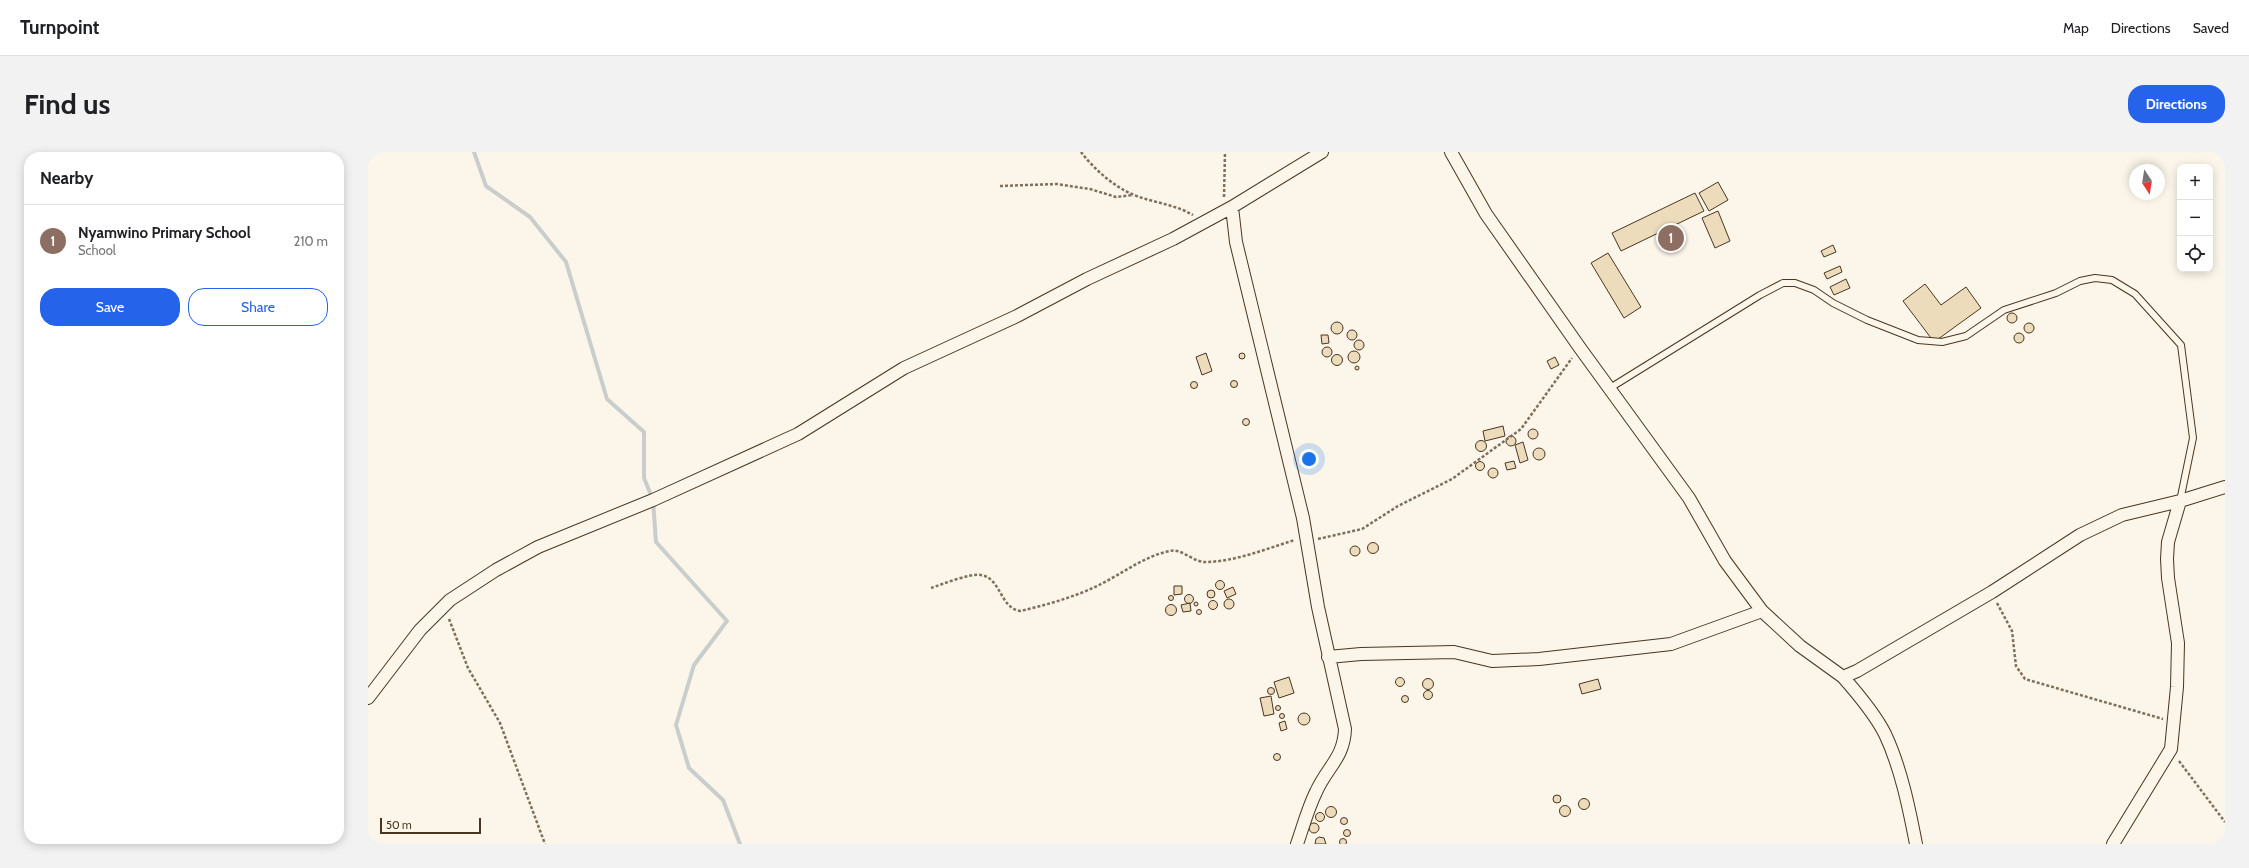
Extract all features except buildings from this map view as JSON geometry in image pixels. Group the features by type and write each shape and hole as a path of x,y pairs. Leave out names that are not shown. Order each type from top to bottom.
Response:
{"street":[{"path":"368,698 420,630 446,604 496,570 538,547 653,500 798,434 904,368 1017,316 1203,222 1228,209 1322,152"},
{"path":"1451,152 1486,214 1580,348 1689,498 1726,561 1762,610 1806,651 1843,678 1858,694 1885,734 1907,798 1916,844"},
{"path":"1228,209 1303,518 1305,539 1328,657 1345,729 1345,744 1338,758 1325,773 1315,793 1297,844"},
{"path":"1843,678 1857,672 1992,592 2048,554 2104,523 2122,515 2180,501 2225,487"},
{"path":"2113,844 2171,749 2175,722 2178,643 2168,578 2167,559 2168,542 2180,501"},
{"path":"1328,657 1361,654 1454,652 1492,661 1539,659 1671,644 1762,610"}],"lane":[{"path":"1610,388 1760,295 1783,283 1795,282 1814,290 1833,303 1867,320 1918,340 1942,342 1966,336 2004,310 2056,293 2080,281 2095,278 2112,280 2135,294 2181,345 2193,438 2180,501"}],"path":[{"path":"1081,152 1088,162 1115,184 1134,195 1166,203 1186,211 1203,222"},
{"path":"1225,152 1228,209"},
{"path":"1000,186 1057,184 1090,189 1116,197 1134,195"},
{"path":"931,588 980,574 988,577 993,582 1007,604 1015,610 1020,611 1085,591 1149,557 1171,550 1201,562 1219,561 1234,559 1305,539 1362,529 1398,506 1452,479 1521,429 1546,397 1580,348"},
{"path":"1992,592 2012,631 2016,666 2025,679 2175,722"},
{"path":"446,604 449,619 468,668 500,723 545,844"},
{"path":"2171,749 2190,778 2225,822"}],"waterway":[{"path":"474,152 486,186 530,217 566,262 607,399 644,432 644,478 653,500 656,542 727,621 694,665 676,725 689,768 723,800 740,844"}],"place":[{"name":"Nyamwino Primary School","path":"1671,238"}]}
